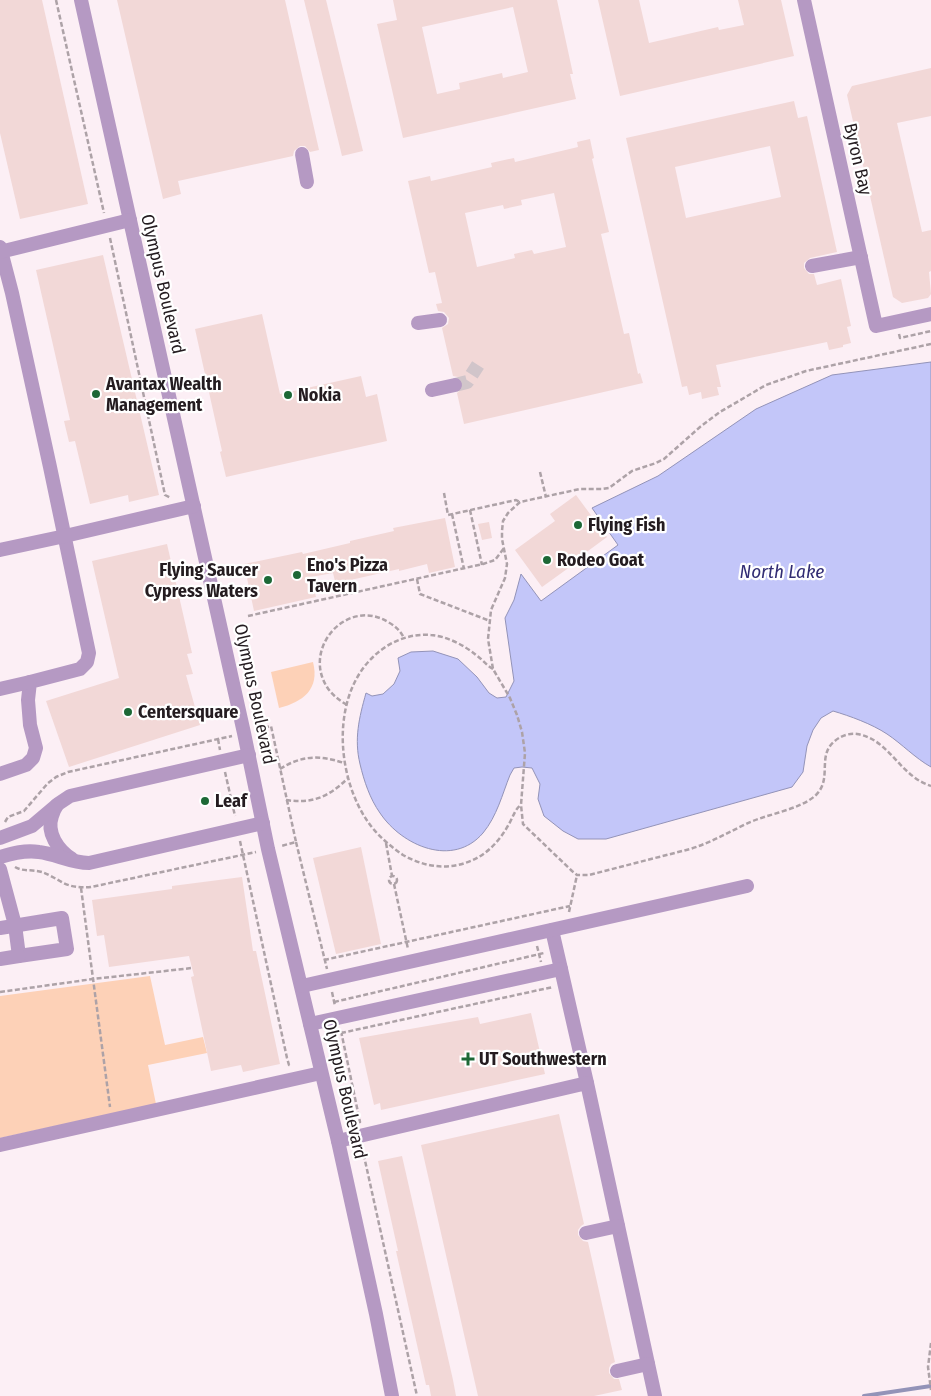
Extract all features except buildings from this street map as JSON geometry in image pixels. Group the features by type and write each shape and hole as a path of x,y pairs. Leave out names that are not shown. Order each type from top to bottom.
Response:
{"street":[{"name":"Olympus Boulevard","path":"81,0 263,823 338,1141 392,1396"},
{"name":"Byron Bay","path":"804,0 876,326 931,314"},
{"path":"302,154 307,182"},
{"path":"0,689 80,669 87,662 89,653 12,293 0,250 130,220"},
{"path":"812,266 861,257"},
{"path":"418,323 440,320"},
{"path":"432,390 455,385"},
{"path":"0,550 194,506"},
{"path":"0,774 26,765 33,758 36,748 30,725 28,700 30,682"},
{"path":"1,831 32,826 70,796 249,755"},
{"path":"58,804 51,818 52,834 56,844 65,854 79,863"},
{"path":"19,956 4,863 20,852 40,852 79,863 89,863 263,823"},
{"path":"302,986 747,886"},
{"path":"0,928 62,918 66,949 0,959"},
{"path":"552,930 655,1396"},
{"path":"310,1024 561,968"},
{"path":"0,1145 321,1073"},
{"path":"338,1141 587,1083"},
{"path":"586,1234 618,1226"},
{"path":"617,1371 648,1364"}],"path":[{"path":"56,0 165,495 174,500"},
{"path":"931,344 806,371 766,386 720,412 664,459 632,471 609,488 580,489 520,502 508,513 503,521 502,539 507,564 505,578 491,610 488,639 493,669 517,715 522,732 525,752 521,805 523,824 526,829 577,875 590,875 690,850 756,820 807,802 822,787 825,755 828,746 843,736 859,734 871,739 884,748 914,777 931,786"},
{"path":"540,472 546,496"},
{"path":"444,494 448,515 516,500 520,502"},
{"path":"470,510 482,565"},
{"path":"452,514 464,569"},
{"path":"248,616 482,565 495,560 504,548"},
{"path":"417,579 420,594 490,621"},
{"path":"347,705 330,692 322,676 320,654 330,633 338,624 347,619 367,615 386,620 401,632 404,638"},
{"path":"493,669 469,650 444,638 432,635 416,635 386,646 369,660 353,685 343,724 344,764 364,815 376,832 402,854 420,863 432,866 454,866 466,863 484,853 493,846 507,828 516,809 521,805"},
{"path":"257,730 271,726 286,800 338,1018 360,1122 356,1123 417,1396"},
{"path":"1,831 8,817 24,811 48,783 68,772 232,736"},
{"path":"218,739 289,1066 293,1068"},
{"path":"280,769 300,759 311,757 325,758 344,764"},
{"path":"286,800 299,802 323,797 348,778"},
{"path":"385,841 392,876"},
{"path":"284,845 296,842"},
{"path":"4,863 21,870 42,872 68,885 81,888 103,886 256,852"},
{"path":"568,926 567,919 577,875"},
{"path":"81,888 112,1120"},
{"path":"324,960 570,906"},
{"path":"534,934 543,973"},
{"path":"334,1002 557,950"},
{"path":"0,992 192,968"},
{"path":"341,1033 564,984"},
{"path":"931,1343 929,1358 931,1390"}],"shaded area":[{"path":"313,662 314,680 308,693 295,702 279,708 271,672"},
{"path":"150,976 165,1045 203,1037 207,1053 148,1065 156,1104 0,1138 0,996"}],"water":[{"name":"North Lake","path":"931,362 931,767 881,730 833,711 821,718 813,730 807,746 803,772 792,787 606,839 578,839 563,831 544,816 538,799 540,784 532,768 522,767 514,768 492,820 483,833 471,844 443,851 428,848 414,843 390,825 376,808 363,777 358,755 357,737 366,693 372,696 383,694 394,684 400,671 398,658 411,652 433,651 458,659 477,677 489,693 497,698 506,697 514,681 505,618 514,600 521,574 541,601 618,545 592,508 658,476 756,409 832,375"}],"waterway":[{"path":"864,1396 931,1386"}],"tunnel":[{"path":"455,385 467,382 478,365"}],"place":[{"name":"Avantax Wealth Management","path":"96,394"},
{"name":"Nokia","path":"288,395"},
{"name":"Flying Fish","path":"578,525"},
{"name":"Rodeo Goat","path":"547,560"},
{"name":"Eno's Pizza Tavern","path":"297,575"},
{"name":"Flying Saucer Cypress Waters","path":"268,580"},
{"name":"Centersquare","path":"128,712"},
{"name":"Leaf","path":"205,801"},
{"name":"UT Southwestern","path":"468,1059"}]}
